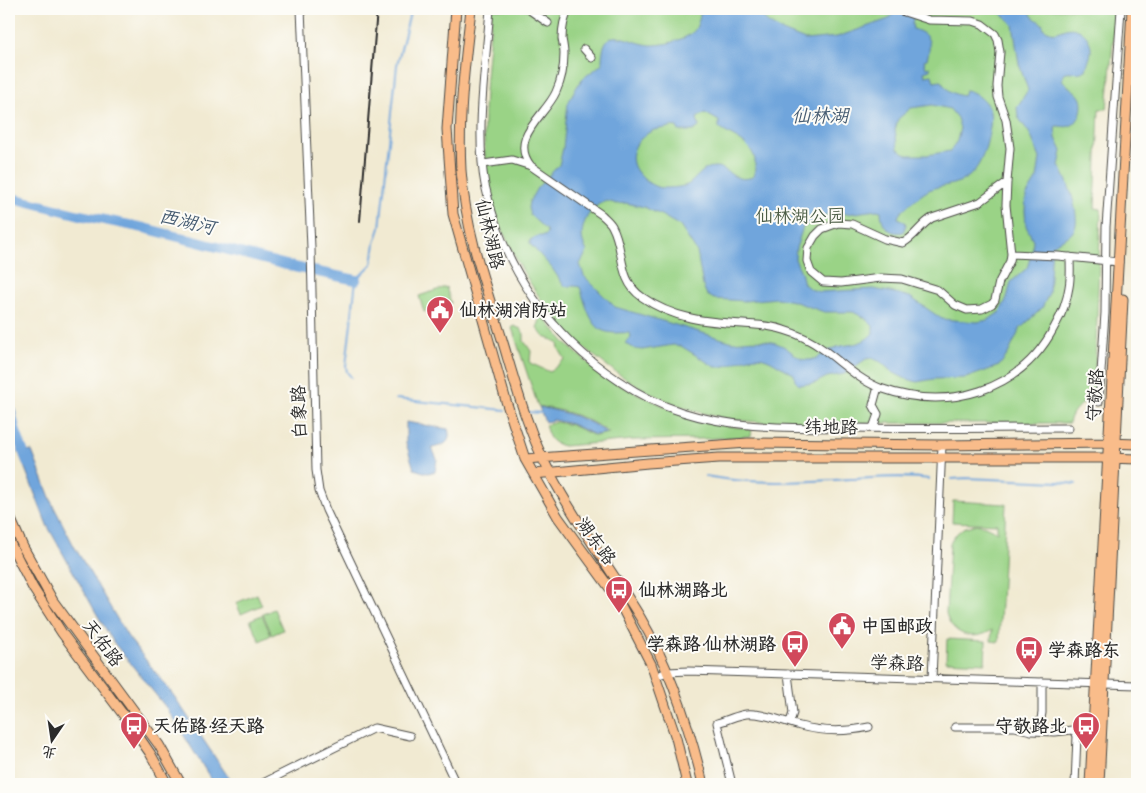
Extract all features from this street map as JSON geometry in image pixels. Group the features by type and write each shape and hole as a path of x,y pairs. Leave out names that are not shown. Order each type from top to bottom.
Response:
{"main road":[{"name":"仙林湖路","path":"456,9 448,102 448,153 453,214 506,401 526,459"},
{"name":"仙林湖路","path":"471,9 462,88 460,153 466,211 477,260 528,424 542,458"},
{"name":"守敬路","path":"1112,443 1132,9"},
{"name":"守敬路","path":"1090,784 1099,684 1137,29"},
{"path":"448,153 460,153"},
{"name":"纬地路","path":"526,459 748,443 942,445 1137,444"},
{"name":"湖东路","path":"542,458 564,498 641,619 668,672 702,784"},
{"name":"纬地路","path":"534,474 719,458 1137,459"},
{"name":"湖东路","path":"526,459 558,517 617,598 634,629 656,676 676,738 687,784"},
{"name":"天佑路","path":"9,515 23,547 53,601 159,745 181,784"},
{"name":"天佑路","path":"9,540 33,588 62,633 125,717 150,754 167,784"},
{"name":"守敬路","path":"1099,684 1099,784"}],"street":[{"name":"白象路","path":"301,9 311,248 316,470 319,491 326,510 456,784"},
{"path":"490,9 483,93 483,164 486,185 495,218 512,263 550,321 567,340 603,370 657,403 681,412 737,425 873,428 1070,428"},
{"path":"528,9 548,23"},
{"path":"512,160 531,127 554,96 560,82 564,54 563,29 568,9"},
{"path":"895,9 938,22 972,21 982,24 995,34 998,40 1000,52 998,96 1006,120 1010,148 1007,182 1007,225 1011,254 1010,261 998,287 995,300 987,308 975,310 968,310 955,305 938,290 902,278 881,278 841,283 824,282 811,272 806,261 808,248 822,229 838,223 852,224 885,239 903,243 910,239 932,218 980,202 1007,182"},
{"path":"1099,402 1105,313 1106,227 1122,9"},
{"path":"584,50 592,58"},
{"path":"524,142 524,156 531,166 602,215 612,227 624,275 640,296 652,304 688,319 768,326 783,330 802,337 824,350 878,387 923,397 943,398 999,384 1012,376 1037,355 1059,320 1069,287 1070,257"},
{"path":"483,164 512,160 531,166"},
{"path":"1011,254 1119,262"},
{"path":"873,428 878,414 873,405 878,387"},
{"path":"932,679 942,445"},
{"name":"学森路","path":"656,676 668,672 688,671 1137,685"},
{"path":"788,674 793,713 790,722"},
{"path":"1039,730 1042,713 1042,682"},
{"path":"732,784 717,723 753,713 807,728 839,732 850,732 869,727"},
{"path":"955,727 1015,727 1056,732 1072,730 1077,736 1075,784"},
{"path":"260,784 374,728 410,736"}],"green space":[{"name":"仙林湖公园","path":"492,9 1116,9 1107,109 1099,109 1095,208 1101,209 1094,399 1078,407 1072,414 1069,423 768,423 737,420 701,413 667,401 621,376 578,344 558,322 524,273 499,222 488,181 484,147 485,88"},
{"path":"446,287 451,303 424,312 419,296"},
{"path":"536,308 566,344 599,372 617,384 688,417 712,424 752,429 751,436 633,440 564,446 556,443 549,437 545,425 556,422 571,425 595,436 609,433 592,422 575,415 538,406 512,328 514,326 521,329 524,334 524,341 531,351 530,363 550,372 565,359 558,343 544,337 537,328 540,320 533,313"},
{"path":"953,501 1006,504 999,642 991,641 992,630 978,636 971,636 958,631 949,621 946,613 950,544 954,536 963,528 976,524 997,532 997,524 952,522"},
{"path":"257,594 262,605 241,614 236,603"},
{"path":"274,609 283,630 272,635 263,614"},
{"path":"262,615 271,635 260,641 250,620"},
{"path":"947,639 986,641 985,663 946,661"}],"water":[{"name":"仙林湖","path":"701,9 756,9 768,23 805,40 837,37 889,19 897,9 915,9 913,29 923,33 929,43 927,59 924,60 926,68 930,67 930,70 924,72 925,76 932,75 934,82 941,81 956,94 963,96 965,90 973,92 989,108 991,116 990,127 981,160 974,171 965,179 929,190 902,211 898,218 905,222 906,225 903,232 894,232 887,228 882,221 881,211 847,214 831,212 803,227 796,248 795,259 804,284 810,289 820,292 873,289 895,293 910,297 942,319 977,322 988,320 1000,312 1007,298 1011,282 1027,268 1032,252 1033,240 1026,226 1026,196 1037,178 1040,158 1030,134 1018,117 1017,107 1028,90 1019,64 1013,25 995,9 1029,9 1032,16 1047,31 1055,32 1071,28 1080,31 1087,37 1091,51 1086,70 1064,73 1062,81 1080,97 1082,104 1081,112 1072,125 1055,127 1056,138 1062,151 1059,166 1066,179 1075,208 1076,225 1069,235 1052,246 1049,293 1042,308 1020,329 1008,354 999,366 966,378 934,379 917,382 892,372 881,362 872,358 866,359 844,374 827,377 815,383 799,385 795,381 794,374 762,358 752,357 726,366 715,367 681,346 673,345 642,350 635,349 625,343 631,338 630,333 607,332 596,326 589,314 580,287 564,286 552,268 530,244 530,240 538,236 545,236 547,233 530,215 529,202 537,188 559,165 563,148 568,103 582,79 602,64 603,50 606,42 611,38 617,37 651,45 674,42 694,32","holes":["932,105 950,109 957,118 960,128 957,141 950,151 927,155 908,155 898,149 895,130 898,119 911,108","705,113 719,121 719,128 741,141 752,151 755,158 753,177 746,179 735,177 719,167 710,167 688,185 667,188 653,185 640,175 635,169 632,156 642,138 654,130 671,127 677,127 679,131 693,131 699,127 697,118","607,201 644,207 680,226 697,252 703,286 707,295 714,299 745,301 777,298 793,301 824,312 853,312 865,318 873,326 873,333 864,341 834,348 817,358 806,360 777,343 752,340 733,342 615,307 584,276 580,264 587,252 582,238 582,230 592,209"]},
{"path":"539,407 575,416 592,423 607,433 595,435 571,424 554,420 545,422"},
{"path":"406,422 448,429 449,437 446,443 432,448 437,459 435,472 427,473 414,469 406,443"},
{"path":"32,451 53,505 74,546 128,637 174,696 233,784 214,784 168,710 114,643 47,525 19,453"}],"waterway":[{"path":"351,377 347,372 346,366 356,280 372,264 375,243 380,228 397,65 411,9"},
{"name":"西湖河","path":"9,197 80,215 144,228 294,267 356,280"},
{"path":"396,399 505,410"},
{"path":"9,404 16,432 28,464"},
{"path":"527,412 542,413"},
{"path":"705,476 742,481 778,482 890,477 929,479"},
{"path":"952,479 966,478 1076,484"}],"railway":[{"path":"360,221 377,9"}],"place":[{"name":"仙林湖消防站","path":"440,334"},
{"name":"仙林湖路北","path":"619,614"},
{"name":"中国邮政","path":"842,650"},
{"name":"学森路·仙林湖路","path":"795,668"},
{"name":"学森路东","path":"1029,674"},
{"name":"天佑路·经天路","path":"134,750"},
{"name":"守敬路北","path":"1086,750"}]}
